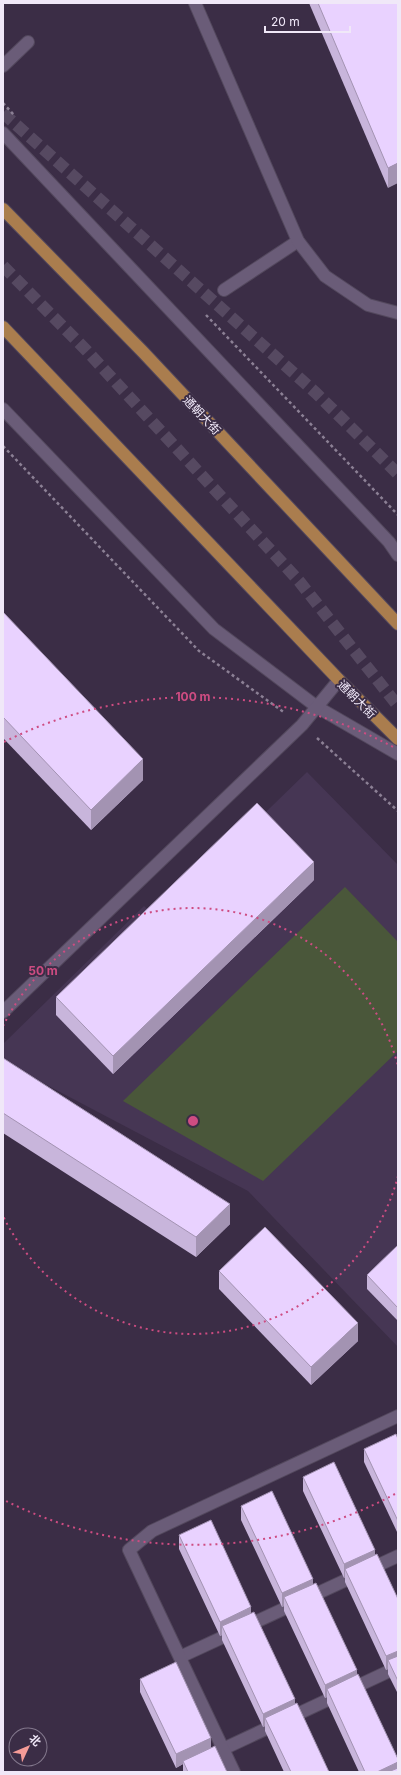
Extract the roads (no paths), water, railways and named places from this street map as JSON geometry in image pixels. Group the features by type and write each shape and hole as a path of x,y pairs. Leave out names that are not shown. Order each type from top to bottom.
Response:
{"main road":[{"name":"通朝大街","path":"3,209 143,352 398,624"},
{"name":"通朝大街","path":"3,327 339,680 398,739"}],"street":[{"path":"195,3 298,241 325,276 368,305 398,313"},
{"path":"3,66 28,42"},
{"path":"3,133 384,537 398,554"},
{"path":"224,290 298,241"},
{"path":"3,409 214,629 316,707 398,754"},
{"path":"3,1012 302,724 339,680"},
{"path":"234,1772 129,1550 152,1531 398,1416"},
{"path":"180,1657 398,1556"},
{"path":"223,1749 398,1667"}],"tunnel":[{"path":"3,113 316,393 398,474"},
{"path":"3,266 87,351 299,581 398,706"}]}
